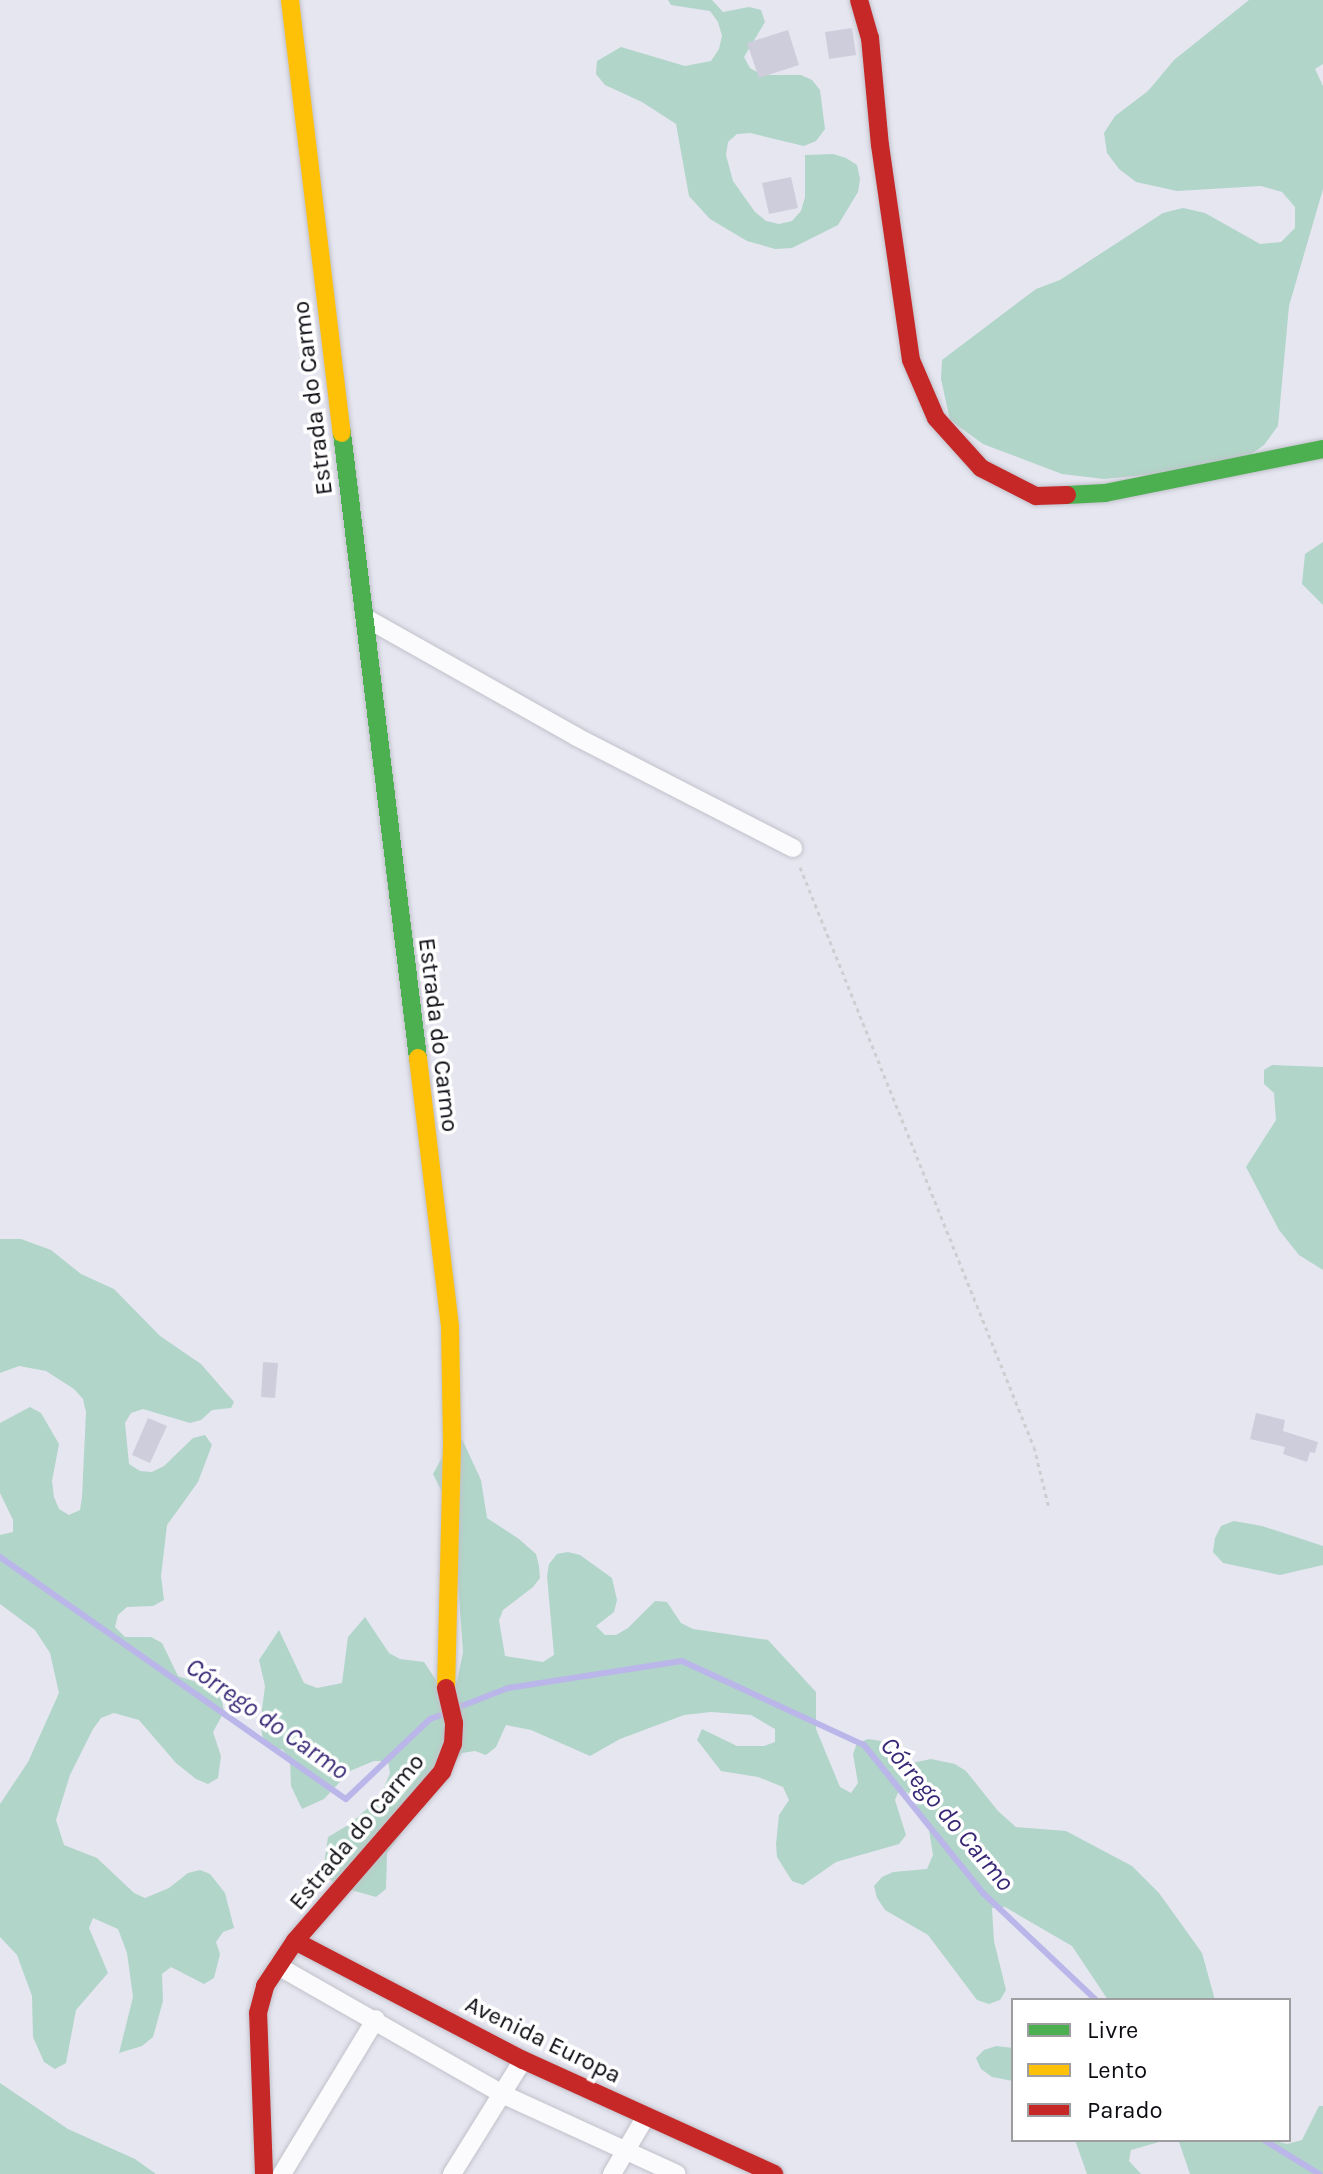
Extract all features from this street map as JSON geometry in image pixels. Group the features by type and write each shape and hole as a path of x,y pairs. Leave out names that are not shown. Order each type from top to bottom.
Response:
{"street":[{"name":"Estrada do Carmo","path":"264,2174 258,2013 265,1986 295,1941 442,1772 453,1744 454,1723 446,1695 452,1445 450,1327 290,0"},
{"path":"859,0 870,38 880,145 911,360 936,418 981,468 1036,496 1105,493 1323,449"},
{"path":"364,617 577,737 793,848"},
{"name":"Avenida Europa","path":"295,1941 523,2060 774,2174"},
{"path":"278,1966 376,2019 502,2094 677,2174"},
{"path":"282,2174 376,2019"},
{"path":"452,2174 523,2060"},
{"path":"612,2174 646,2116"}],"path":[{"path":"793,848 1034,1447 1049,1508"}],"green space":[{"path":"668,0 712,0 723,12 749,7 761,10 765,22 744,57 750,68 762,75 801,75 812,80 820,90 825,129 816,141 804,146 750,133 737,134 728,142 726,155 733,181 755,212 766,221 779,224 792,221 801,211 805,197 805,155 833,154 846,158 857,165 860,179 858,192 838,225 792,248 775,249 747,241 710,219 689,196 676,124 642,102 605,85 596,74 597,61 621,47 685,66 711,61 719,49 722,36 718,22 710,11 671,5"},
{"path":"1249,0 1323,0 1323,64 1315,69 1323,86 1323,189 1289,306 1278,426 1264,445 1246,458 1166,473 1104,479 1062,474 983,444 950,420 941,379 942,360 1036,289 1060,280 1163,213 1183,208 1205,213 1260,244 1281,242 1295,228 1295,207 1282,192 1261,186 1177,191 1136,182 1119,169 1107,153 1104,133 1115,116 1148,91 1174,60"},
{"path":"1323,542 1323,605 1302,584 1305,554"},
{"path":"1272,1065 1323,1067 1323,1270 1299,1255 1279,1230 1246,1167 1276,1120 1274,1093 1264,1084 1264,1070"},
{"path":"0,1239 21,1239 51,1250 81,1274 114,1289 160,1336 201,1364 234,1402 231,1408 212,1410 201,1420 190,1423 143,1409 131,1413 125,1423 129,1464 140,1471 152,1472 164,1466 193,1438 205,1435 212,1445 198,1482 167,1525 161,1576 164,1600 153,1606 127,1607 118,1615 115,1627 125,1637 151,1637 162,1643 178,1676 214,1688 224,1712 213,1732 221,1756 218,1778 208,1784 196,1779 176,1763 139,1720 114,1713 101,1718 93,1729 70,1775 56,1820 64,1845 97,1858 134,1893 145,1898 169,1888 188,1873 200,1870 210,1874 225,1893 234,1928 223,1932 216,1942 220,1954 214,1978 204,1984 171,1967 162,1974 163,2001 153,2037 142,2046 119,2053 133,1997 127,1953 118,1929 93,1918 89,1928 108,1973 76,2010 66,2063 55,2069 44,2062 33,2037 32,1996 17,1955 0,1937 0,1804 28,1762 59,1693 50,1653 35,1630 0,1604 0,1535 13,1532 13,1520 0,1493 0,1423 30,1407 41,1413 59,1444 52,1481 54,1497 59,1509 69,1515 80,1510 86,1412 83,1399 74,1389 46,1371 19,1366 0,1373"},
{"path":"462,1439 481,1480 487,1518 536,1554 540,1578 503,1610 499,1620 505,1656 543,1662 554,1655 547,1576 549,1564 557,1554 568,1552 580,1555 612,1578 617,1600 614,1612 596,1626 605,1635 616,1635 628,1628 655,1601 667,1602 681,1623 693,1629 768,1640 816,1692 816,1729 840,1787 851,1793 858,1783 853,1754 857,1743 868,1739 881,1741 912,1763 931,1759 955,1764 966,1771 998,1811 1016,1827 1066,1831 1132,1866 1159,1893 1202,1953 1214,1998 1107,1998 1072,1946 1005,1907 992,1908 994,1941 1006,1990 1000,2000 989,2004 977,2000 928,1935 885,1910 877,1898 874,1886 882,1877 893,1872 927,1869 933,1855 929,1830 911,1794 899,1790 895,1800 906,1835 899,1844 836,1862 803,1885 792,1881 777,1857 779,1815 789,1800 783,1787 758,1777 721,1771 697,1740 702,1729 737,1746 764,1746 775,1742 775,1729 751,1715 711,1712 684,1715 620,1739 590,1756 531,1730 506,1725 496,1747 486,1755 475,1751 462,1753 387,1853 386,1889 376,1897 337,1886 328,1877 324,1864 328,1837 350,1824 380,1797 390,1773 388,1761 374,1761 350,1771 324,1799 302,1809 291,1786 290,1760 283,1750 271,1747 263,1738 260,1725 265,1686 259,1660 279,1630 304,1683 317,1688 342,1683 348,1637 365,1617 389,1653 400,1659 424,1662 438,1683 457,1681 463,1652 458,1583 444,1496 433,1474 445,1452"},
{"path":"1234,1521 1262,1526 1323,1546 1323,1565 1280,1575 1223,1563 1213,1552 1215,1538 1221,1526"},
{"path":"996,2046 1011,2048 1011,2081 992,2077 981,2069 976,2058 984,2050"},
{"path":"0,2083 68,2129 135,2159 156,2174 0,2174"},
{"path":"1319,2106 1323,2106 1323,2174 1190,2174 1179,2142 1287,2144 1302,2140"},
{"path":"1076,2142 1159,2142 1131,2150 1129,2161 1141,2174 1087,2174"}],"building":[{"path":"852,28 856,55 829,59 825,32"},
{"path":"788,30 799,65 759,78 747,43"},
{"path":"791,177 798,208 769,214 762,183"},
{"path":"263,1362 278,1363 275,1398 261,1397"},
{"path":"1256,1413 1285,1420 1283,1431 1318,1442 1315,1453 1310,1452 1307,1462 1283,1454 1285,1447 1250,1439"},
{"path":"148,1418 167,1426 150,1463 132,1455"}],"waterway":[{"name":"Córrego do Carmo","path":"0,1557 346,1799 430,1719 444,1714"},
{"name":"Córrego do Carmo","path":"454,1709 508,1688 682,1661 864,1745 984,1894 1094,1998"},
{"name":"Córrego do Carmo","path":"1267,2142 1319,2174"}],"traffic: fast":[{"path":"342,433 418,1058"},
{"path":"1067,495 1105,493 1323,449"}],"traffic: slow":[{"path":"290,0 342,433"},
{"path":"418,1058 450,1327 452,1445 446,1688"}],"traffic: jam":[{"path":"859,0 870,38 880,145 911,360 936,418 981,468 1036,496 1067,495"},
{"path":"264,2174 258,2013 265,1986 295,1941 442,1772 453,1744 454,1723 446,1688"},
{"path":"295,1941 523,2060 774,2174"}]}
